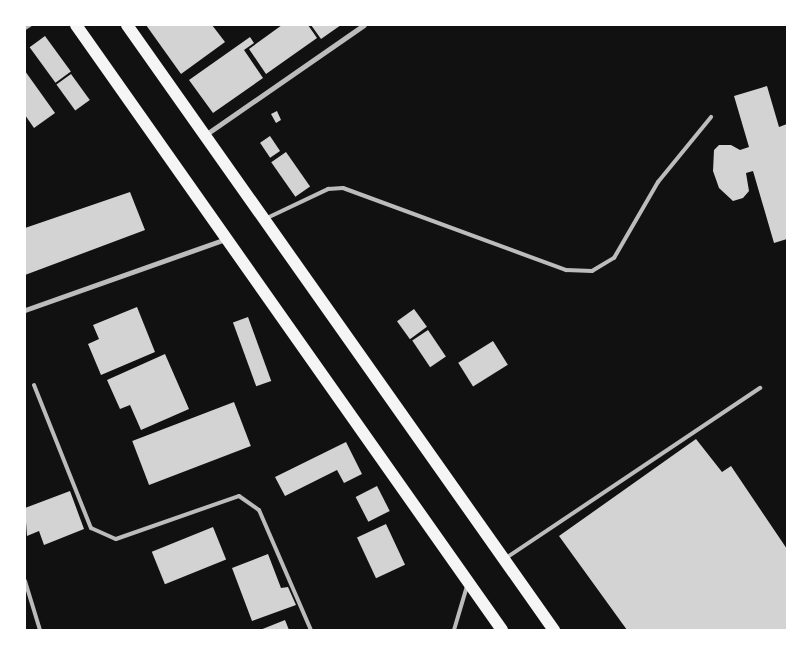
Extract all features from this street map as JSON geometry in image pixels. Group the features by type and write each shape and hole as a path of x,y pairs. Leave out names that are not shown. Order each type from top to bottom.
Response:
{"main road":[{"path":"76,25 502,630"},
{"path":"127,25 262,221 554,630"}],"street":[{"path":"204,135 364,25"},
{"path":"25,310 227,239"}],"lane":[{"path":"25,28 30,25"},
{"path":"262,221 328,189 343,188 566,270 592,271 614,258 658,182 711,117"},
{"path":"34,385 91,528 116,539 239,496 258,510 311,630"},
{"path":"504,559 760,388"},
{"path":"25,581 40,630"},
{"path":"454,630 468,582"}],"building":[{"path":"146,25 212,25 225,42 181,74"},
{"path":"282,25 308,25 317,38 266,74 249,49"},
{"path":"311,25 341,25 321,39"},
{"path":"45,36 71,72 55,83 30,47"},
{"path":"250,37 254,43 244,50 263,78 213,113 189,80"},
{"path":"25,71 55,113 34,128 25,115"},
{"path":"71,74 90,100 75,110 56,85"},
{"path":"767,86 779,127 787,124 787,239 774,243 753,171 746,173 749,191 743,198 733,201 719,188 713,171 714,150 719,145 731,145 740,150 749,147 734,96"},
{"path":"277,111 281,120 276,123 271,114"},
{"path":"270,136 280,151 270,158 260,143"},
{"path":"286,152 310,186 295,197 271,162"},
{"path":"130,192 145,230 25,275 25,228"},
{"path":"137,307 155,352 101,375 88,344 99,339 93,325"},
{"path":"414,309 427,327 410,339 397,321"},
{"path":"248,317 271,381 256,386 233,322"},
{"path":"428,330 446,357 430,367 412,341"},
{"path":"493,341 508,365 473,386 458,363"},
{"path":"165,354 189,409 141,430 130,405 120,409 107,380"},
{"path":"234,402 251,446 149,485 132,441"},
{"path":"696,439 722,472 731,466 787,549 787,630 627,630 559,536"},
{"path":"346,442 362,474 344,483 337,470 285,496 275,477"},
{"path":"377,486 390,511 368,522 356,497"},
{"path":"70,491 84,529 44,545 39,531 27,536 25,508"},
{"path":"386,524 405,565 376,578 357,538"},
{"path":"213,527 226,559 165,584 152,552"},
{"path":"268,554 281,588 288,587 296,605 252,621 232,568"},
{"path":"285,620 289,630 260,630"}]}
